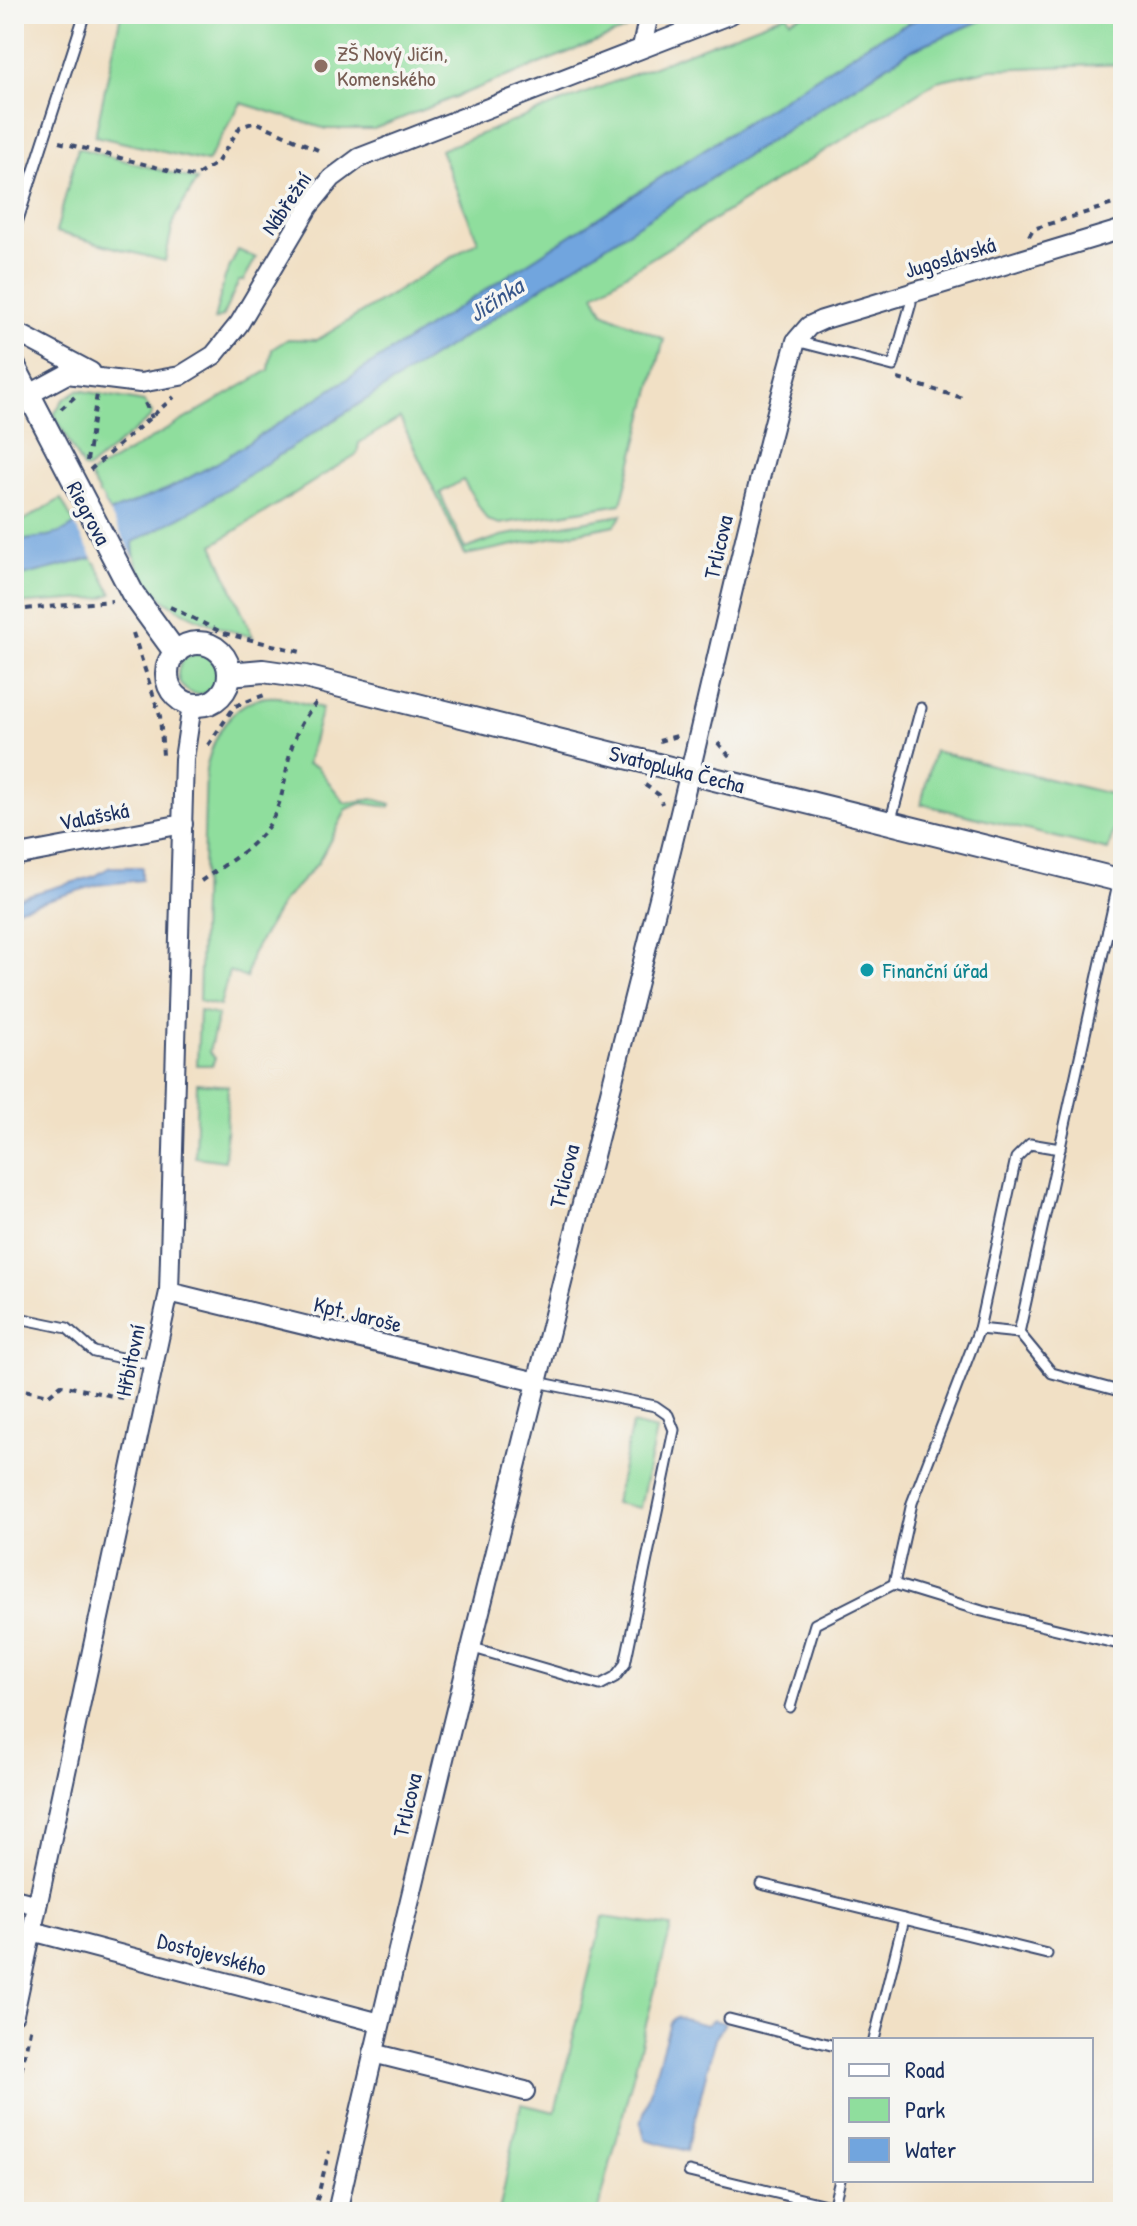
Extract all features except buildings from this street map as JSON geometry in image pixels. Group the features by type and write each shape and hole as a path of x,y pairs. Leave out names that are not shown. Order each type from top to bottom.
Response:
{"street":[{"path":"642,47 649,14"},
{"name":"Nábřežní","path":"30,394 67,374 99,386 180,376 214,355 239,324 309,206 332,178 359,158 731,14"},
{"name":"Jugoslávská","path":"796,341 809,326 822,320 1123,229"},
{"name":"Nábřežní","path":"14,331 99,386"},
{"name":"Trlicova","path":"337,2212 469,1647 691,773 764,458 796,341"},
{"name":"Riegrova","path":"14,366 82,477 121,593 176,653"},
{"path":"192,644 209,646 223,657 229,674 226,686 215,700 192,705 176,696 169,686 167,668 176,653 192,644"},
{"name":"Svatopluka Čecha","path":"229,674 263,671 305,677 1121,881"},
{"name":"Hřbitovní","path":"14,2014 133,1402 169,1292 184,759 192,705"},
{"name":"Valašská","path":"14,856 183,824"},
{"name":"Kpt. Jaroše","path":"169,1292 537,1382"},
{"path":"14,1899 37,1905"},
{"name":"Dostojevského","path":"32,1931 380,2023"},
{"path":"373,2053 525,2091"}],"lane":[{"path":"14,232 84,16 78,14"},
{"path":"796,341 893,366 911,303 908,294"},
{"path":"890,823 921,708"},
{"path":"1019,1333 1121,881"},
{"path":"1108,931 1123,935"},
{"path":"894,1584 912,1503 979,1329 1016,1158 1030,1144 1060,1149"},
{"path":"14,1317 67,1328 94,1352 144,1363"},
{"path":"979,1329 1019,1333 1052,1373 1123,1392"},
{"path":"469,1647 600,1685 615,1677 625,1664 674,1430 668,1415 655,1406 537,1382"},
{"path":"790,1707 815,1624 894,1584 982,1611 1123,1645"},
{"path":"761,1884 1047,1954"},
{"path":"874,2038 904,1919"},
{"path":"729,2019 833,2045"},
{"path":"689,2172 832,2209 855,2212"},
{"path":"832,2209 839,2182"}],"path":[{"path":"45,138 194,177 217,163 240,127 256,122 318,150"},
{"path":"893,366 899,382 966,399"},
{"path":"99,386 110,398"},
{"path":"57,414 78,394 99,386"},
{"path":"82,477 99,386"},
{"path":"82,477 152,418 183,387"},
{"path":"138,402 148,405 152,418"},
{"path":"14,610 121,593"},
{"path":"160,601 181,615 223,633 314,655"},
{"path":"130,626 160,716 163,769"},
{"path":"205,757 214,732 235,706 272,694"},
{"path":"303,700 323,705"},
{"path":"198,883 243,850 272,821 292,737 316,703"},
{"path":"655,741 671,740 684,730"},
{"path":"716,736 724,753 739,762"},
{"path":"635,782 659,795 662,814"},
{"path":"14,1388 49,1395 61,1385 133,1402 144,1363"}],"green space":[{"name":"ZŠ Nový Jičín, Komenského","path":"121,14 628,14 625,30 374,129 326,129 241,103 207,162 95,136"},
{"path":"787,14 790,20 804,14 927,14 871,42 217,463 168,489 109,513 89,475 269,370 272,349 288,339 317,340 478,241 440,150"},
{"path":"1123,14 1123,64 991,69 937,81 594,294 603,312 664,339 621,504 500,524 487,520 463,480 440,493 465,549 501,536 622,515 615,525 465,555 400,418 359,443 357,454 213,545 253,637 215,626 176,608 146,580 137,563 133,542 197,508 911,50 987,18"},
{"path":"78,148 197,180 174,219 165,261 56,232"},
{"path":"238,250 256,258 243,281 239,281 222,317 214,320 225,277"},
{"path":"78,390 144,402 152,413 88,469 83,468 54,414 63,400"},
{"path":"61,499 76,527 56,535 14,542 14,526"},
{"path":"93,558 112,594 101,598 14,604 14,578"},
{"path":"198,654 212,660 218,674 212,688 198,694 184,688 178,674 184,660"},
{"path":"264,697 279,697 322,708 307,764 317,767 345,803 374,799 391,804 390,807 362,803 347,809 318,863 283,901 252,954 246,978 229,971 220,1006 199,1001 206,769 215,742 229,718 250,702"},
{"path":"934,751 1123,797 1123,824 1116,823 1108,850 921,804"},
{"path":"199,1011 218,1015 209,1052 215,1058 212,1065 197,1065"},
{"path":"197,1083 228,1086 225,1161 195,1157"},
{"path":"632,1424 656,1430 640,1508 615,1503"},
{"path":"603,1917 671,1927 598,2212 499,2212 521,2104 555,2112"}],"water":[{"name":"Jičínka","path":"927,14 1049,14 987,18 911,50 197,508 133,542 133,556 93,558 14,578 14,542 44,537 72,527 102,499 110,512 168,489 217,463 871,42"},
{"path":"110,867 142,867 142,880 97,885 14,910 14,899 95,876"},
{"path":"676,2017 706,2025 713,2020 725,2023 715,2038 687,2151 645,2139 641,2123 670,2022"}],"pier":[{"path":"100,495 135,560 95,562 74,523"}],"place":[{"name":"ZŠ Nový Jičín, Komenského","path":"321,66"},
{"name":"Finanční úřad","path":"867,970"}]}
